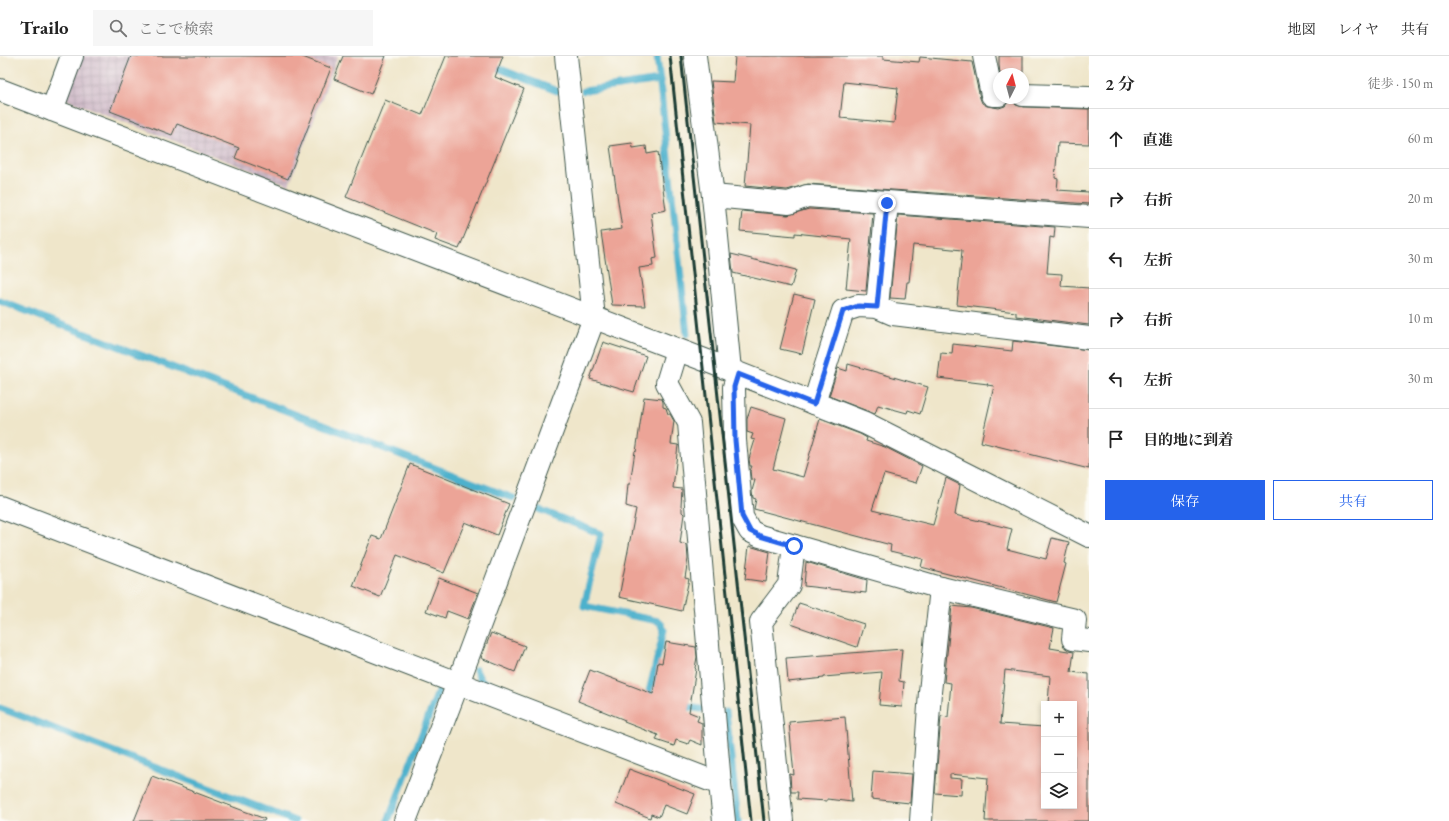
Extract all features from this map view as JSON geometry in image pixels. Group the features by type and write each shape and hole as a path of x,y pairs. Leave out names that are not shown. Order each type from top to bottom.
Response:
{"street":[{"path":"52,110 72,56"},
{"path":"405,821 594,318 566,56"},
{"path":"695,56 734,372 734,425 742,516 750,531 760,536 941,588 1075,620 1073,639 1089,641"},
{"path":"984,56 993,94"},
{"path":"0,90 865,423 1089,536"},
{"path":"1029,95 1089,97"},
{"path":"713,196 789,203 807,196 1089,217"},
{"path":"877,307 887,203"},
{"path":"814,404 843,311 858,306 877,307 893,314 1089,338"},
{"path":"677,350 667,383 689,423 724,821"},
{"path":"0,507 720,784"},
{"path":"782,821 761,622 789,584 794,546"},
{"path":"921,821 929,707 941,588"}],"shaded area":[{"path":"76,56 338,56 289,185 65,99"}],"building":[{"path":"131,56 300,56 331,68 288,179 235,158 239,148 177,124 172,135 110,111"},
{"path":"343,56 386,56 371,94 334,79"},
{"path":"446,56 503,56 495,77 524,89 459,249 435,240 437,234 346,197 385,100 422,115"},
{"path":"735,56 883,56 883,59 919,62 920,57 972,62 980,98 982,103 987,106 999,108 1006,104 1015,104 1023,107 1089,109 1089,144 1058,143 1055,178 1058,179 1057,190 1089,192 1089,204 808,184 787,190 745,186 750,125 716,122 711,81 733,82","holes":["844,82 898,88 894,123 840,118"]},
{"path":"999,56 1023,56 1023,68 999,68"},
{"path":"632,143 633,148 646,146 647,154 658,152 666,210 651,213 657,258 652,259 653,266 639,268 645,306 612,305 601,232 622,229 610,146"},
{"path":"809,209 873,213 866,291 846,289 851,239 795,233 795,236 740,231 742,211 788,215"},
{"path":"898,215 1055,227 1054,238 1050,237 1047,273 1062,274 1061,286 1089,288 1089,325 1016,316 1016,312 957,305 962,250 913,245 909,282 907,282 905,299 890,298"},
{"path":"731,254 796,270 791,287 733,273"},
{"path":"794,294 815,299 802,354 780,349"},
{"path":"1013,341 1089,350 1089,469 981,442 994,386 938,378 941,353 952,354 953,344 1012,351"},
{"path":"603,342 646,356 634,392 590,379"},
{"path":"848,364 928,387 920,414 908,410 907,413 878,405 875,414 829,396 838,368 847,371"},
{"path":"644,397 662,399 663,407 666,408 668,414 670,414 674,421 671,444 678,445 673,488 682,489 681,507 684,514 680,543 687,545 688,559 685,578 689,579 682,611 619,597 636,509 626,506 628,484 630,484 635,451 636,452"},
{"path":"751,407 786,418 773,469 803,477 820,419 860,434 867,438 866,441 885,447 922,466 916,483 884,474 872,510 933,525 946,478 960,485 955,515 1012,529 1007,549 1046,559 1052,538 1069,542 1064,563 1066,564 1056,602 921,567 923,559 890,551 891,545 754,509 756,499 753,498 752,491 755,480 751,479 750,471 752,466 750,466 749,459 755,440 751,439 753,434 747,432 747,419"},
{"path":"410,464 509,504 497,535 465,522 444,573 397,555 380,597 353,586 372,536 381,539"},
{"path":"749,546 770,552 766,582 745,579"},
{"path":"806,562 867,580 866,593 804,586"},
{"path":"439,578 478,593 468,619 447,611 445,618 426,611"},
{"path":"799,603 864,624 857,647 791,624"},
{"path":"952,606 971,608 1054,628 1050,648 1074,652 1071,672 1089,674 1089,821 985,821 988,778 950,774 950,778 962,779 961,795 935,793 941,716 948,717 951,683 944,682"},
{"path":"491,633 525,646 515,672 481,658"},
{"path":"666,642 696,647 696,669 689,712 699,716 697,721 702,723 702,745 690,740 688,744 676,740 674,746 656,740 658,735 624,722 625,720 578,701 590,670 653,694 658,662 662,663"},
{"path":"902,649 899,681 904,682 902,707 879,705 882,672 788,682 786,658"},
{"path":"845,717 852,802 827,799 827,801 797,799 798,792 791,792 790,774 794,775 789,722"},
{"path":"629,769 695,794 687,814 664,805 659,817 651,814 650,818 616,804"},
{"path":"873,771 912,774 910,803 871,799"},
{"path":"152,776 265,819 264,821 134,821"}],"waterway":[{"path":"657,56 687,334"},
{"path":"490,65 557,91"},
{"path":"584,91 660,80"},
{"path":"0,301 513,498"},
{"path":"538,509 601,534 584,606 658,621 662,625 664,630 647,700"},
{"path":"476,670 481,681 488,684"},
{"path":"388,821 438,692"},
{"path":"682,706 701,709"},
{"path":"0,708 295,821"},
{"path":"726,712 738,821"}],"railway":[{"path":"670,56 751,821"},
{"path":"681,56 764,821"}],"route":[{"path":"794,546 760,536 750,531 742,516 735,440 734,387 738,374 814,404 843,311 858,306 877,307 887,203"}]}
